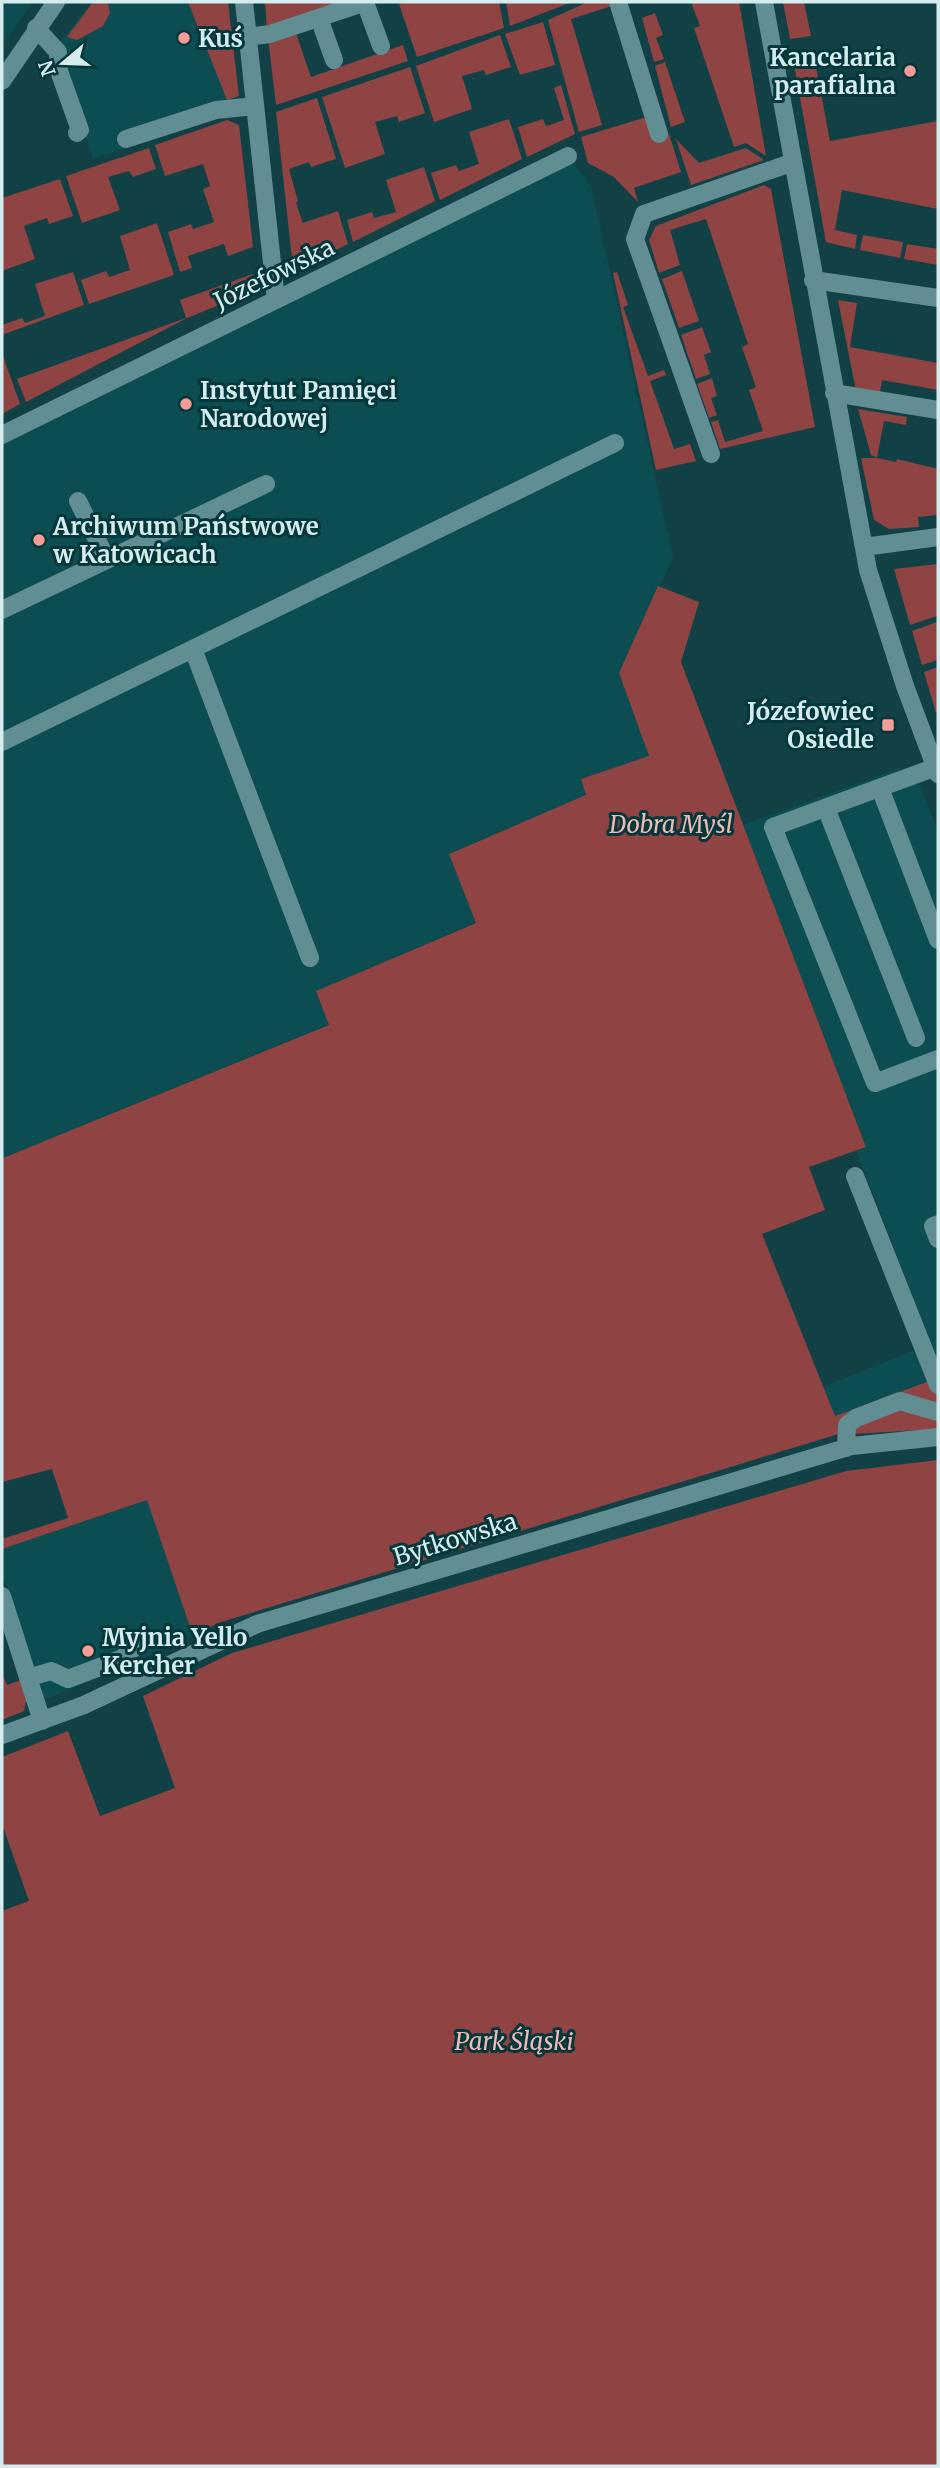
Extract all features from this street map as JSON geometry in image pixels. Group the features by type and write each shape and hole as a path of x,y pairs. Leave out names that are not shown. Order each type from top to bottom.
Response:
{"street":[{"path":"2,81 56,2"},
{"path":"244,2 276,300"},
{"path":"618,2 659,134"},
{"path":"764,2 791,163 864,547 875,595 937,770 773,827 875,1083 938,1059"},
{"path":"248,37 363,4 366,5 381,46"},
{"path":"319,18 334,60"},
{"path":"36,28 58,52 59,71 80,130 77,133"},
{"path":"126,139 216,110 256,106"},
{"name":"Józefowska","path":"2,435 568,156"},
{"path":"711,454 635,239 644,214 791,163"},
{"path":"813,281 938,298"},
{"path":"834,393 938,411"},
{"path":"2,742 615,443"},
{"path":"2,610 266,484"},
{"path":"78,501 107,559"},
{"path":"864,547 938,537"},
{"path":"193,649 310,958"},
{"path":"880,788 938,940"},
{"path":"826,808 916,1038"},
{"path":"855,1176 938,1385"},
{"path":"938,1224 933,1226 938,1239"},
{"path":"846,1448 847,1426 856,1418 900,1401 938,1412"},
{"name":"Bytkowska","path":"2,1735 42,1721 257,1624 846,1448 938,1437"},
{"path":"2,1596 42,1721"},
{"path":"29,1678 51,1671 68,1679 121,1659 141,1642"}],"shaded area":[{"path":"2,2 29,2 31,5 5,42 2,37"},
{"path":"91,2 226,2 237,114 227,114 93,159 57,46"},
{"path":"571,160 591,186 673,558 619,673 649,756 581,779 587,795 449,854 476,922 317,991 330,1024 3,1158 2,442"},
{"path":"900,768 907,786 919,781 938,832 938,1377 835,1417 823,1387 931,1344 858,1155 857,1150 866,1146 743,825"},
{"path":"147,1500 193,1636 45,1700 2,1573 2,1549"}],"green space":[{"path":"93,2 108,2 110,13 103,26 77,40 67,37"},
{"path":"188,2 228,2 239,96 227,100"},
{"path":"265,2 346,2 267,31"},
{"path":"499,2 504,28 417,57 399,4"},
{"path":"506,2 572,2 510,26"},
{"path":"588,2 613,2 615,5 571,19 602,125 579,132 548,20"},
{"path":"691,2 739,2 766,156 746,143 734,147 694,28 700,26"},
{"path":"783,2 804,2 811,36 790,39"},
{"path":"655,13 663,35 656,38 664,59 654,62 642,18"},
{"path":"543,22 555,65 520,75 505,34"},
{"path":"295,30 311,77 403,45 408,61 276,105 268,37"},
{"path":"500,35 511,67 486,75 484,70 462,76 472,109 434,122 416,66"},
{"path":"813,51 830,141 938,121 938,209 842,190 835,230 857,235 855,249 826,242 793,59"},
{"path":"665,62 685,122 671,127 655,66"},
{"path":"410,67 425,113 399,122 397,116 375,122 385,154 345,168 322,97"},
{"path":"561,85 575,134 527,157 518,127 543,119 546,126 564,120 554,88"},
{"path":"317,98 336,159 311,167 309,162 289,169 298,201 296,203 303,223 338,211 348,244 307,265 292,259 276,112"},
{"path":"650,116 658,138 669,134 681,172 634,188 638,202 614,177 588,163 581,137"},
{"path":"509,119 522,159 440,200 431,173 456,165 459,171 479,164 469,132"},
{"path":"227,120 239,125 253,247 228,256 224,244 188,256 192,268 180,272 168,232 191,224 193,229 214,222 203,189 210,186 203,164 165,176 155,145"},
{"path":"676,139 699,163 746,148 764,160 691,185"},
{"path":"149,148 156,169 133,177 129,171 108,177 120,210 82,223 66,176"},
{"path":"424,167 435,201 353,242 347,220 372,212 374,218 396,212 386,180"},
{"path":"60,179 73,216 49,224 47,218 24,226 35,259 2,271 2,198"},
{"path":"764,185 771,189 815,427 720,449 711,422 718,420 725,442 763,431 749,390 756,387 742,347 748,344 706,219 670,230 680,265 659,273 649,240 656,226"},
{"path":"157,223 174,275 89,304 81,280 106,271 109,277 130,270 120,236"},
{"path":"863,235 903,242 900,258 860,250"},
{"path":"907,244 938,249 938,265 904,259"},
{"path":"682,271 699,321 679,328 662,279"},
{"path":"73,272 84,305 2,335 2,325 22,318 25,323 45,316 35,284"},
{"path":"617,272 628,305 623,307 648,376 664,370 666,375 650,381 674,449 690,444 696,461 656,470 613,273"},
{"path":"253,274 245,293 239,297 187,318 26,402 17,379 186,318 180,300"},
{"path":"838,300 857,303 850,347 938,363 938,390 882,380 880,393 856,391"},
{"path":"702,327 711,352 704,355 710,374 696,379 681,335"},
{"path":"2,353 20,404 2,414"},
{"path":"712,378 717,396 711,398 717,415 709,418 697,384"},
{"path":"858,409 907,417 906,425 884,421 877,458 871,455"},
{"path":"861,458 896,462 897,459 938,469 938,515 918,517 919,527 889,529 874,520"},
{"path":"938,564 937,616 910,625 894,569"},
{"name":"Dobra Myśl","path":"658,586 699,602 681,662 866,1147 809,1167 825,1210 762,1234 835,1416 932,1380 938,1395 938,1407 900,1396 842,1433 218,1623 193,1636 147,1500 2,1549 2,1539 68,1518 52,1469 2,1482 2,1154 3,1158 329,1025 316,991 476,923 449,854 586,795 581,779 649,756 619,673"},
{"path":"937,622 938,660 922,665 912,631"},
{"path":"938,667 938,712 936,713 924,672"},
{"path":"900,1406 938,1418 938,1429 853,1434 857,1423"},
{"name":"Park Śląski","path":"938,1460 938,2466 2,2466 2,1911 29,1901 2,1824 2,1757 68,1731 100,1816 175,1788 143,1696 232,1653 846,1471"},
{"path":"2,1672 7,1685 21,1680 27,1697 24,1711 2,1720"}],"place":[{"name":"Kuś","path":"184,38"},
{"name":"Kancelaria parafialna","path":"910,71"},
{"name":"Instytut Pamięci Narodowej","path":"186,404"},
{"name":"Archiwum Państwowe w Katowicach","path":"39,540"},
{"name":"Józefowiec Osiedle","path":"888,725"},
{"name":"Myjnia Yello Kercher","path":"88,1651"}]}
